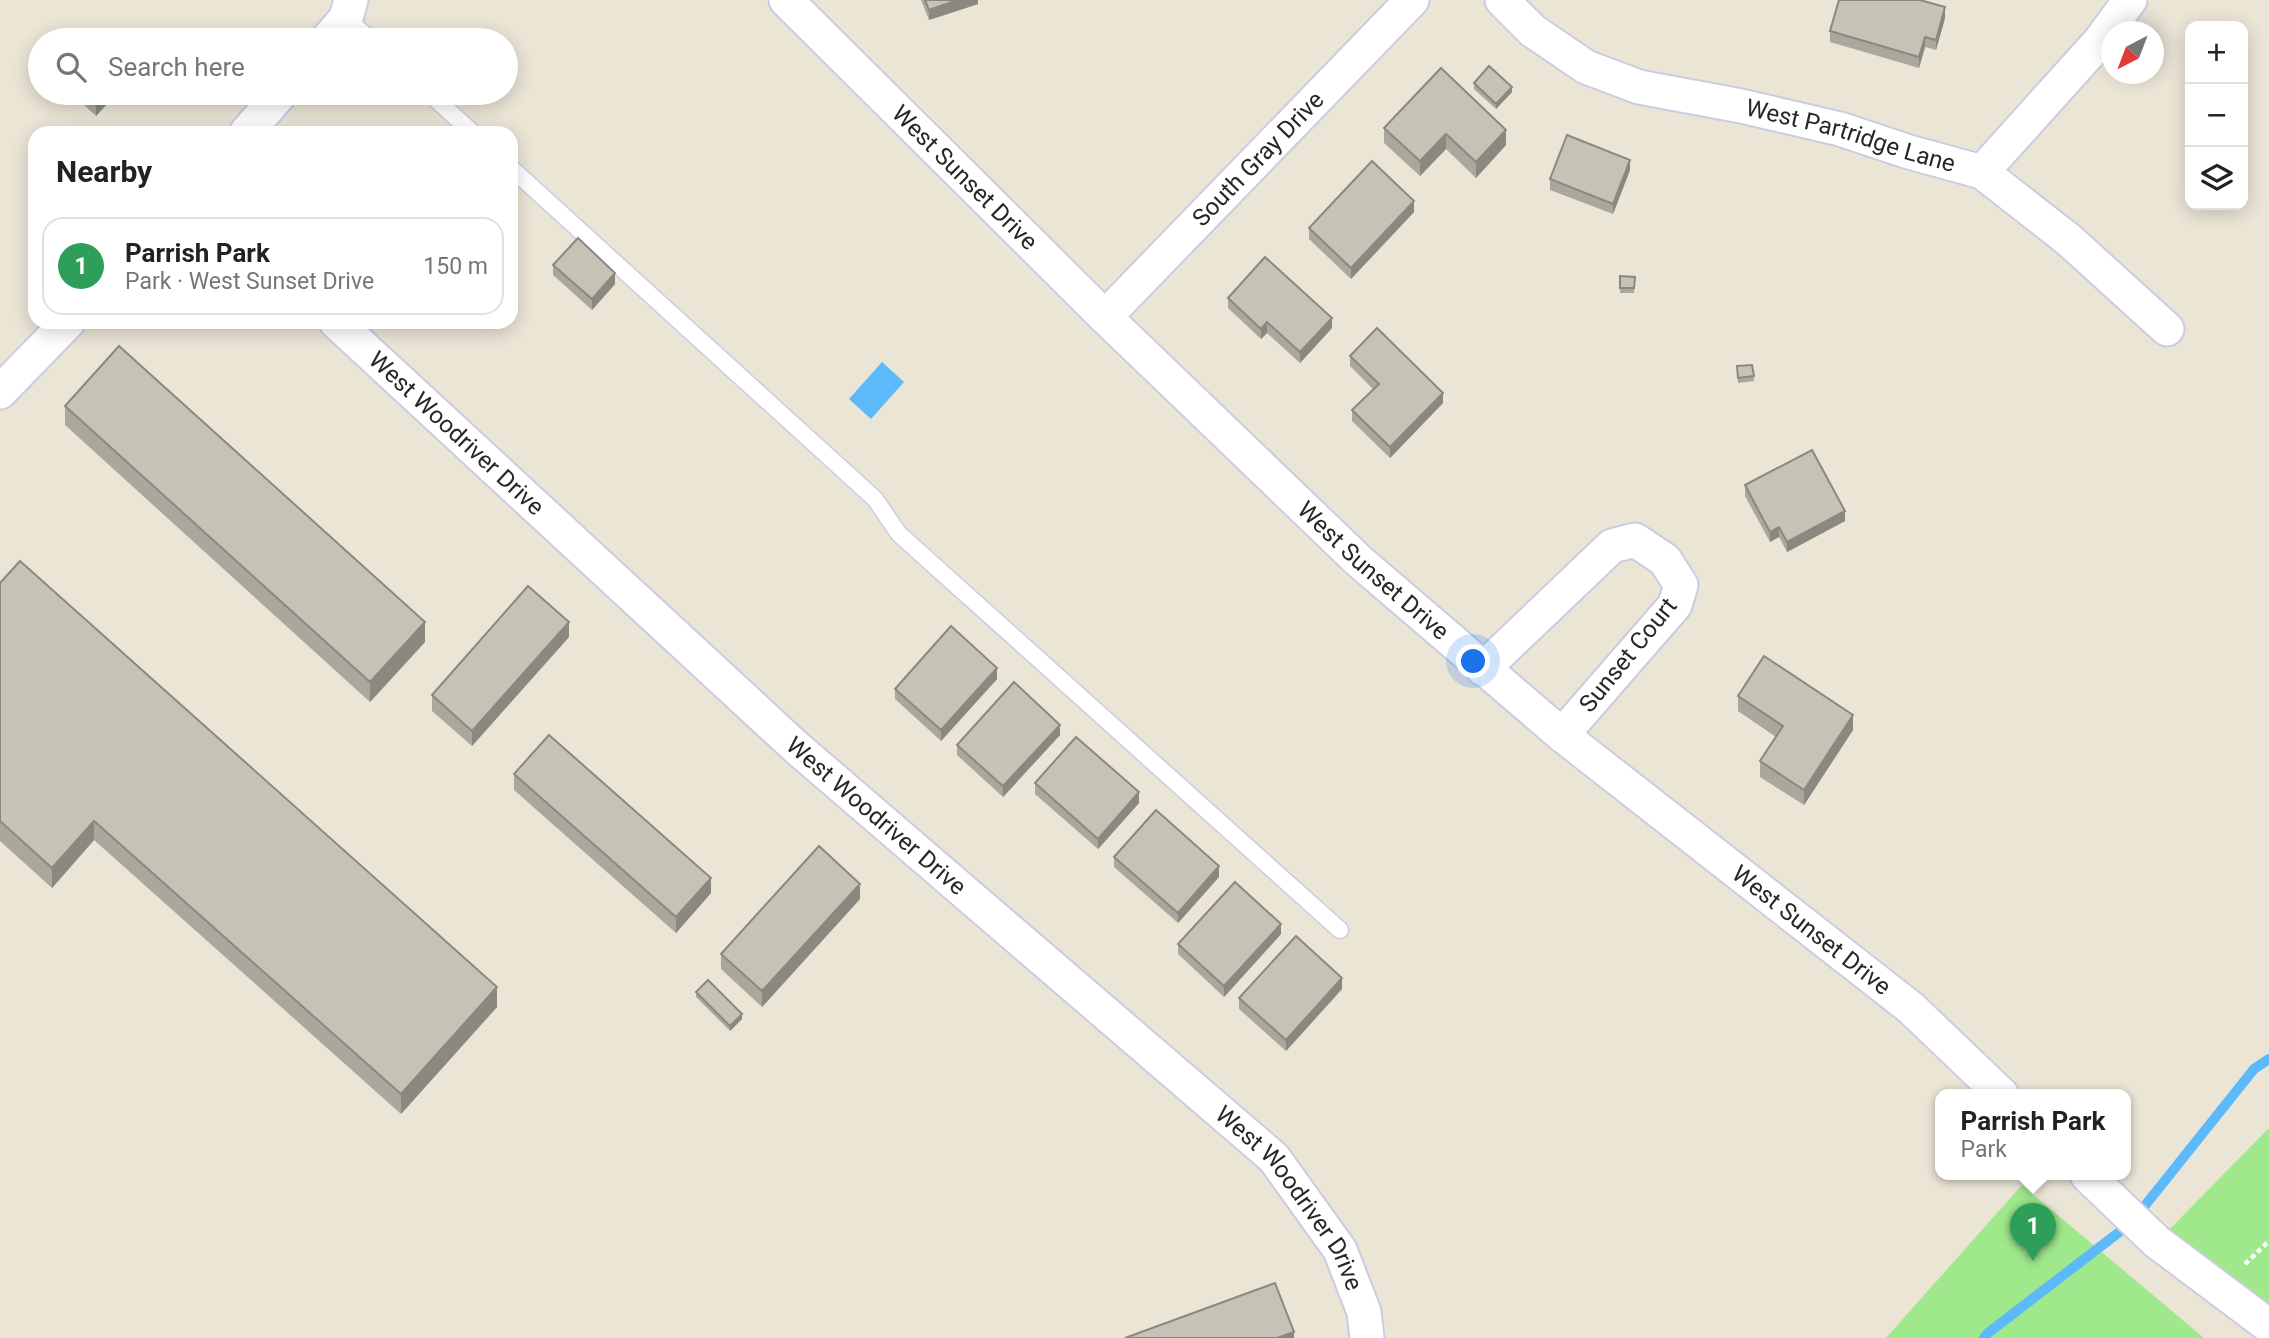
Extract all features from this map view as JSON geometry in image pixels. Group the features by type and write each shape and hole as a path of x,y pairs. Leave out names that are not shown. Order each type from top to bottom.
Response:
{"street":[{"name":"West Sunset Drive","path":"786,0 1105,317 1359,561 1562,735 1911,1008 1996,1089"},
{"name":"South Gray Drive","path":"1105,317 1412,0"},
{"name":"West Partridge Lane","path":"1502,0 1532,30 1587,67 1639,87 1741,106 1840,129 1982,172 2069,240 2167,329"},
{"path":"1982,172 2100,41 2130,0"},
{"path":"252,126 270,105"},
{"path":"0,392 61,329"},
{"name":"West Woodriver Drive","path":"344,329 797,748 1274,1158 1340,1250 1364,1312 1367,1338"},
{"name":"Sunset Court","path":"1483,669 1612,545 1635,540 1665,560 1681,585 1675,605 1562,735"},
{"path":"2092,1180 2157,1242 2269,1326"}],"lane":[{"path":"442,105 465,126"},
{"path":"518,174 876,499 899,534 1340,930"}],"green space":[{"path":"2269,1128 2269,1326 2157,1242"},
{"path":"2022,1185 2204,1338 1886,1338"}],"water":[{"path":"882,362 904,382 871,419 849,399"}],"building":[{"path":"925,0 957,0 929,10"},
{"path":"1839,0 1920,0 1945,7 1936,40 1925,37 1919,57 1830,31"},
{"path":"1489,66 1512,87 1496,104 1474,83"},
{"path":"1441,68 1506,130 1476,162 1446,134 1420,161 1384,128"},
{"path":"1567,135 1630,160 1613,204 1550,179"},
{"path":"1372,161 1414,201 1351,268 1309,228"},
{"path":"578,238 615,273 592,299 553,265"},
{"path":"1265,257 1332,318 1300,352 1267,322 1261,329 1228,298"},
{"path":"1620,276 1635,277 1634,288 1620,288"},
{"path":"1377,328 1443,393 1390,447 1352,410 1379,384 1350,356"},
{"path":"119,346 425,622 370,682 65,406"},
{"path":"1752,365 1754,376 1738,378 1737,366"},
{"path":"1812,450 1845,511 1787,542 1779,527 1770,532 1745,485"},
{"path":"20,561 497,987 401,1094 94,821 52,868 0,821 0,583"},
{"path":"528,586 569,622 472,731 432,695"},
{"path":"951,626 997,668 941,730 895,689"},
{"path":"1764,656 1853,715 1804,790 1760,761 1783,726 1738,696"},
{"path":"1014,682 1060,725 1003,786 957,745"},
{"path":"549,735 711,878 676,917 514,774"},
{"path":"1076,737 1139,792 1098,839 1035,783"},
{"path":"1156,810 1219,866 1178,913 1114,857"},
{"path":"819,846 860,884 762,991 721,954"},
{"path":"1235,882 1281,924 1224,986 1178,944"},
{"path":"1296,936 1342,978 1286,1040 1239,998"},
{"path":"708,980 742,1014 730,1026 696,992"},
{"path":"1275,1283 1294,1332 1277,1338 1125,1338"}],"waterway":[{"path":"1984,1338 2131,1223 2254,1069 2269,1059"}],"place":[{"name":"Parrish Park","path":"2033,1261"}]}
